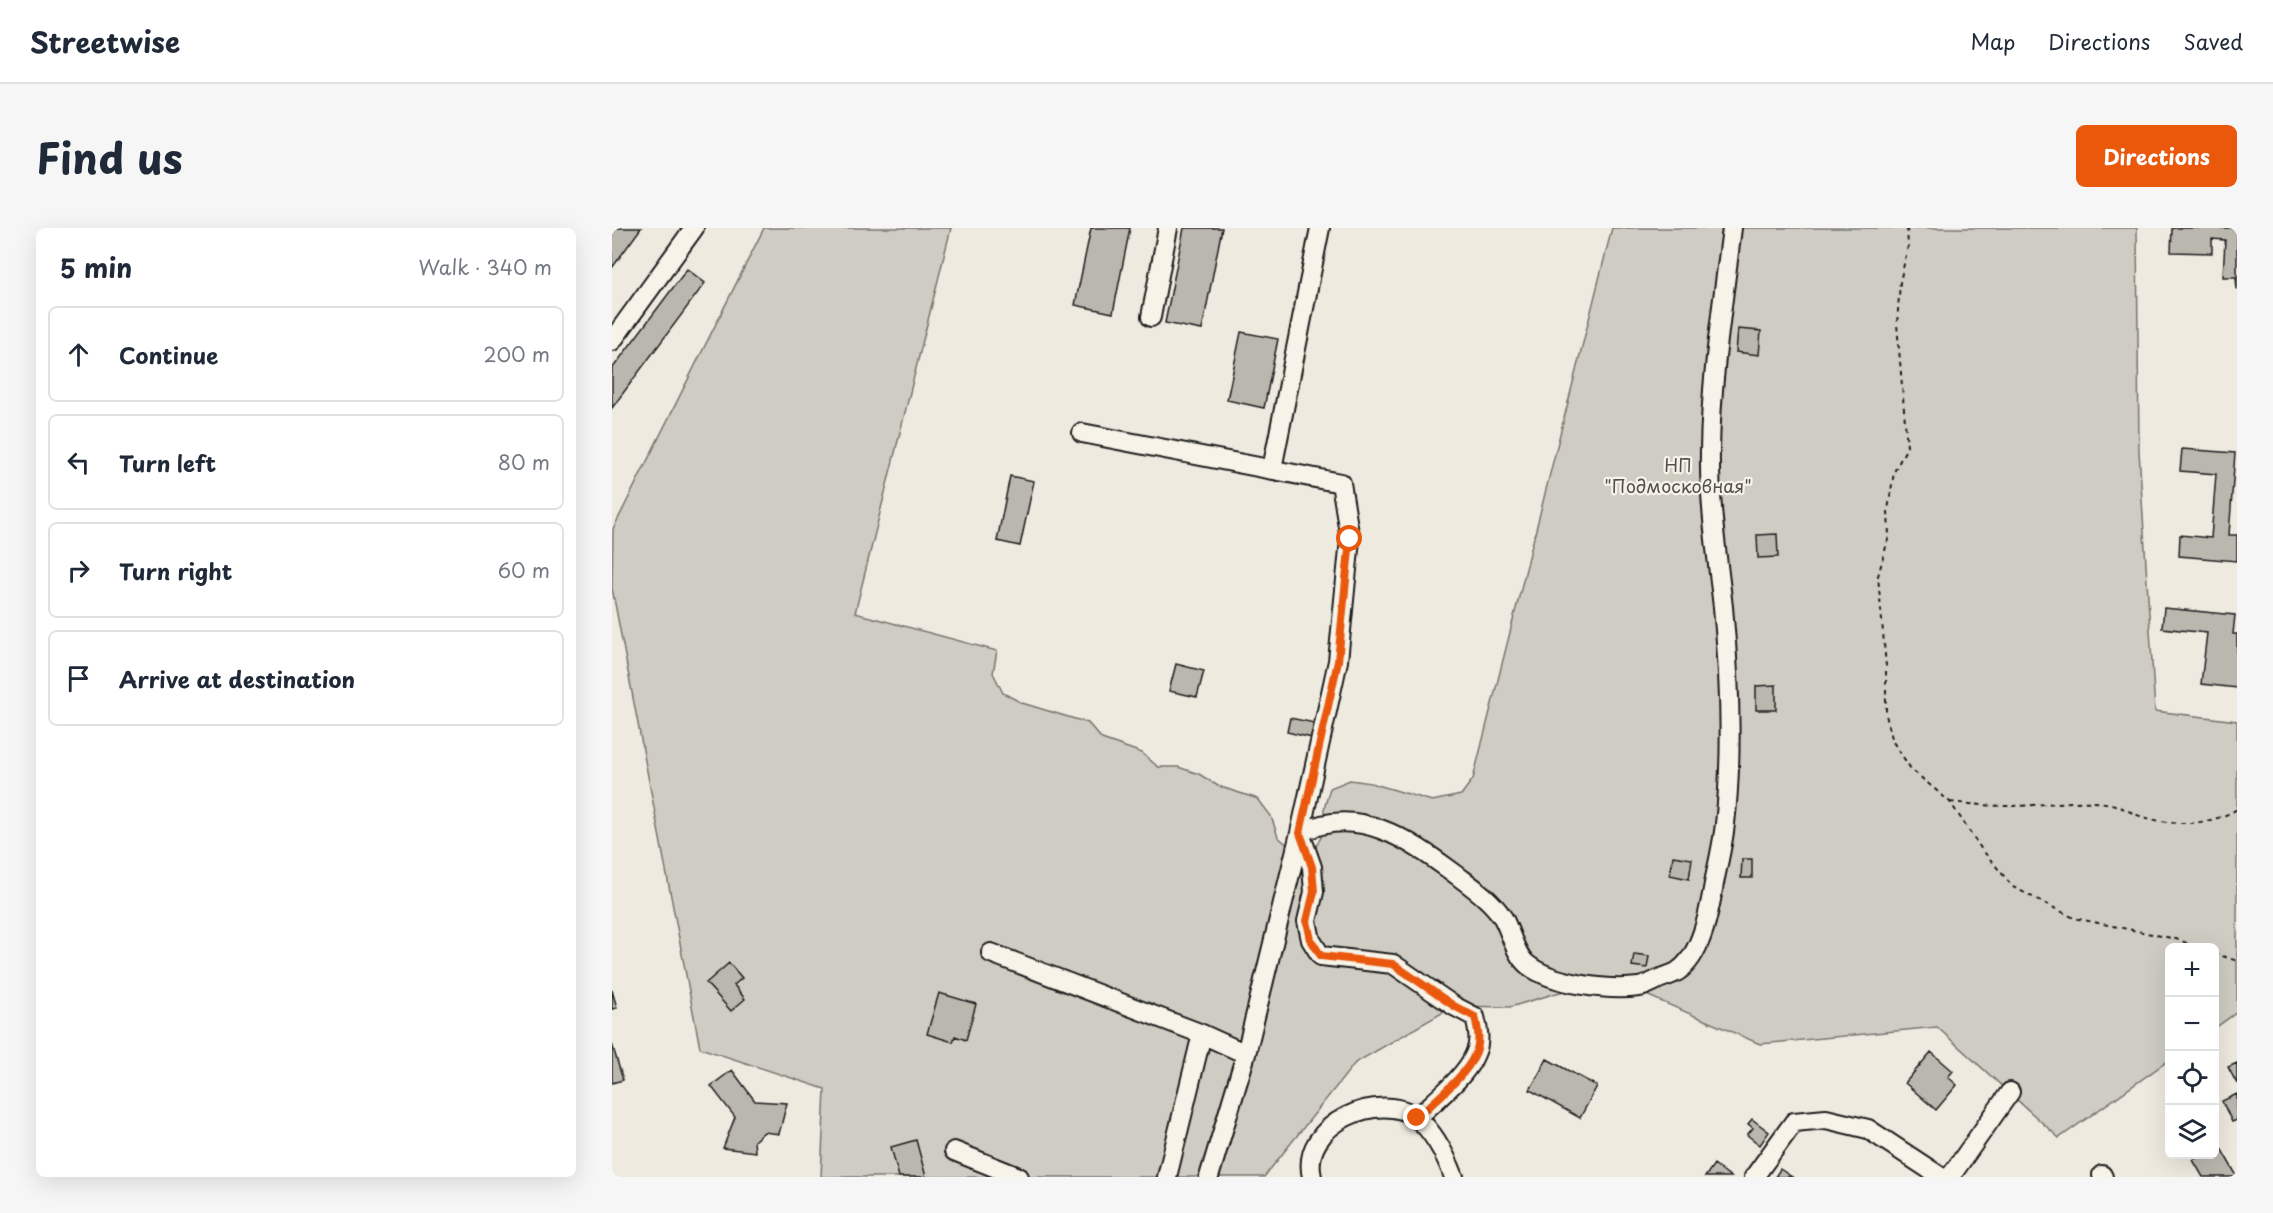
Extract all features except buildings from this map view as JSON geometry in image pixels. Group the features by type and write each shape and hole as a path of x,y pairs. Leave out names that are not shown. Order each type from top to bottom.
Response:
{"street":[{"path":"612,341 694,228"},
{"path":"1150,317 1168,228"},
{"path":"1272,470 1320,228"},
{"path":"1300,833 1317,825 1336,822 1369,825 1390,832 1428,854 1481,894 1502,916 1525,963 1540,973 1598,986 1641,987 1678,972 1697,951 1713,892 1725,826 1731,745 1723,607 1716,558 1710,451 1717,344 1732,228"},
{"path":"1082,433 1341,483 1350,539 1338,661 1300,833 1246,1054 1209,1177"},
{"path":"1300,833 1312,867 1314,892 1307,921 1311,940 1321,956 1393,964 1454,1006 1475,1017 1479,1035 1475,1055 1459,1077 1417,1118"},
{"path":"991,953 1202,1034 1246,1054"},
{"path":"1167,1177 1202,1034"},
{"path":"1950,1177 2010,1092"},
{"path":"1312,1177 1310,1168 1312,1151 1318,1139 1328,1128 1344,1118 1377,1109 1404,1111 1417,1118 1435,1139 1454,1177"},
{"path":"1754,1177 1794,1122 1826,1119 1868,1129 1941,1177"},
{"path":"954,1151 1019,1177"}],"path":[{"path":"1907,228 1908,246 1900,282 1897,324 1907,447 1894,472 1888,510 1889,536 1878,576 1886,666 1886,715 1893,742 1911,769 1950,802 1980,847 2013,887 2074,918 2166,936 2186,943"},
{"path":"1950,802 2010,806 2076,802 2108,803 2140,816 2171,822 2203,822 2224,818 2237,809"},
{"path":"2219,954 2237,961"}],"green space":[{"name":"НП \"Подмосковная\"","path":"764,228 951,228 855,613 997,651 993,673 1003,693 1022,703 1088,723 1102,739 1142,753 1158,767 1178,767 1199,774 1218,786 1258,799 1271,816 1278,837 1294,850 1314,850 1325,830 1324,809 1330,788 1350,780 1371,783 1432,801 1461,795 1473,779 1612,228 2137,228 2139,451 2155,711 2237,721 2237,1012 2219,1025 2219,943 2165,943 2165,1063 2059,1138 1937,1027 1760,1044 1607,978 1510,1007 1454,1006 1355,1063 1264,1177 821,1177 825,1089 700,1048 612,588 613,529"}],"route":[{"path":"1350,539 1338,661 1300,833 1312,867 1314,892 1307,921 1311,940 1321,956 1393,964 1454,1006 1475,1017 1479,1035 1475,1055 1459,1077 1417,1118"}]}
